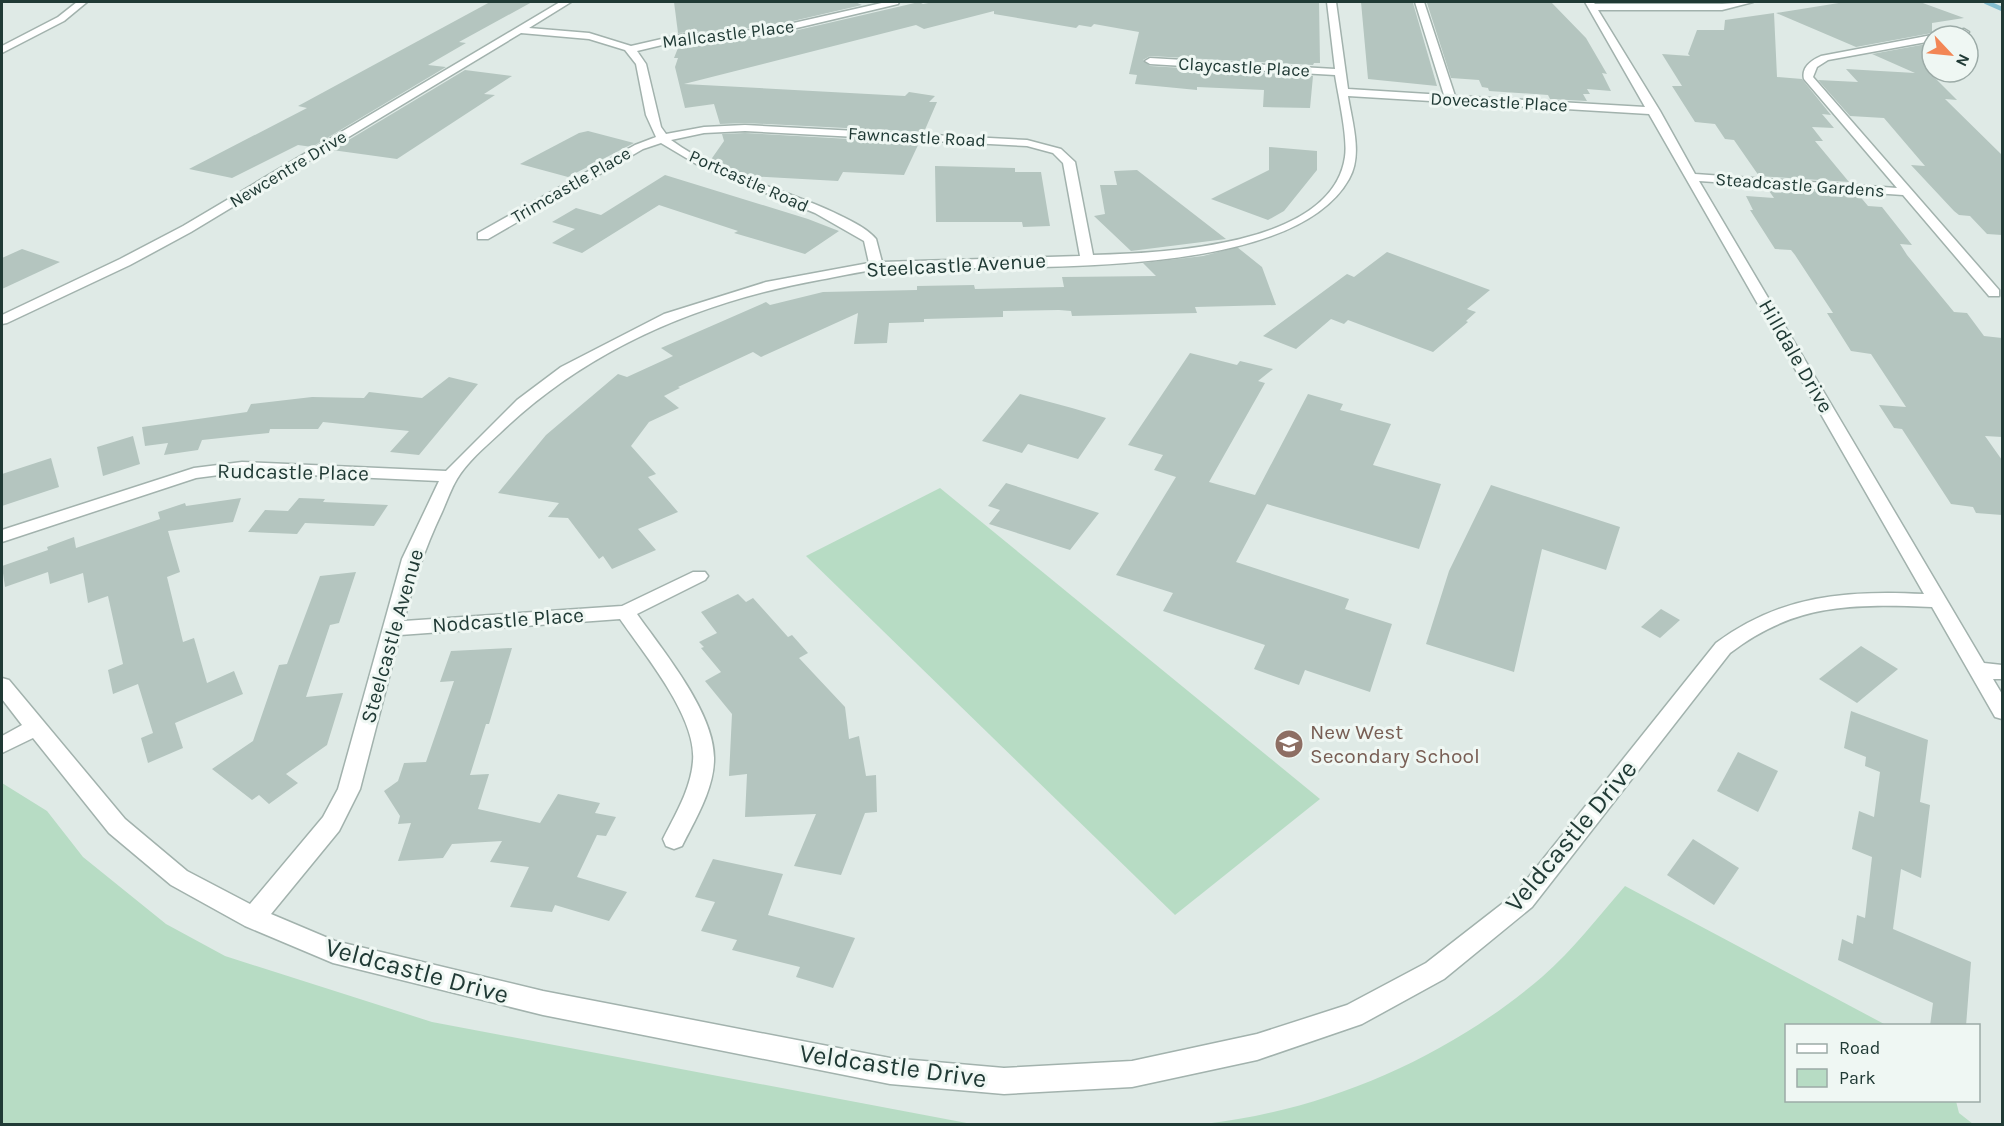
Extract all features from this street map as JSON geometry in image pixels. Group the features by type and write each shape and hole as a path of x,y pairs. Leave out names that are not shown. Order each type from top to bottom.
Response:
{"street":[{"path":"2,50 61,19 82,2"},
{"name":"Newcentre Drive","path":"2,320 125,262 187,229 566,2"},
{"name":"Mallcastle Place","path":"631,49 679,38 767,32 895,2"},
{"name":"Steelcastle Avenue","path":"253,918 331,824 349,789 411,559 450,476 522,403 566,370 669,317 766,286 876,266 1139,258 1223,247 1271,234 1315,212 1334,194 1344,179 1351,155 1338,72 1331,2"},
{"path":"1420,2 1451,99"},
{"path":"1592,4 1722,7 1749,2"},
{"name":"Hilldale Drive","path":"1592,4 1936,601 2002,711"},
{"path":"520,30 590,37 631,49 641,62 653,124 661,137"},
{"name":"Steadcastle Gardens","path":"1920,40 1825,58 1814,63 1809,70 1811,83 1994,293"},
{"name":"Claycastle Place","path":"1150,61 1338,72"},
{"name":"Dovecastle Place","path":"1342,92 1655,111"},
{"name":"Fawncastle Road","path":"661,137 708,128 745,128 1027,143 1057,151 1069,162 1087,260"},
{"name":"Trimcastle Place","path":"483,236 639,147 661,137"},
{"name":"Portcastle Road","path":"661,137 712,167 848,223 870,239 876,266"},
{"name":"Steadcastle Gardens","path":"1693,177 1906,192"},
{"name":"Rudcastle Place","path":"2,536 194,473 219,468 450,476"},
{"name":"Nodcastle Place","path":"391,629 625,612 699,576"},
{"name":"Veldcastle Drive","path":"2,685 38,726 117,826 179,878 253,918 333,952 543,1004 891,1071 1004,1081 1132,1074 1257,1047 1353,1015 1435,971 1524,900 1723,648 1761,622 1778,615 1845,600 1936,601"},
{"path":"625,612 697,722 705,759 689,809 674,839"},
{"path":"1979,670 2002,672"},
{"path":"2,745 38,726"}],"green space":[{"path":"940,488 1320,799 1175,915 806,556"},
{"path":"2,783 47,811 83,857 166,924 225,956 432,1022 972,1124 2,1124"},
{"path":"1625,886 1884,1024 1785,1024 1785,1102 1956,1102 1959,1113 1973,1124 1204,1124 1250,1117 1296,1106 1341,1092 1426,1055 1467,1032 1506,1006 1542,977 1575,945"}],"building":[{"path":"490,2 532,2 459,42 466,43 428,65 446,67 312,147 298,145 232,178 189,169 307,108 298,106"},
{"path":"674,2 855,2 862,5 767,27 678,33"},
{"path":"919,2 923,4 934,2 1319,2 1320,63 1313,65 1150,56 1143,60 1150,66 1313,76 1310,108 1263,107 1264,90 1197,87 1197,90 1135,84 1137,75 1129,74 1139,32 1094,24 1091,27 1079,25 1076,28 994,14 994,11 924,29 916,25 684,84 905,96 909,92 935,96 929,102 937,102 924,132 745,123 720,124 714,104 685,108 675,67 678,58 674,58 680,43 768,37"},
{"path":"1361,2 1413,3 1437,86 1368,79"},
{"path":"1551,2 1586,38 1607,74 1602,73 1611,91 1587,89 1590,94 1583,94 1587,101 1550,99 1548,95 1489,91 1488,88 1482,87 1479,80 1451,78 1427,3"},
{"path":"1845,2 1920,2 1964,18 1920,24 1920,35 1856,47 1776,13"},
{"path":"1774,13 1777,77 1802,79 1831,115 1822,114 1834,128 1812,127 1823,141 1815,141 1849,182 1759,176 1734,140 1725,139 1715,124 1695,122 1672,86 1682,86 1662,54 1690,56 1688,54 1697,30 1724,30 1725,20"},
{"path":"1920,45 1920,84 1941,84 1957,100 1945,99 2002,155 2002,235 1987,234 1970,216 1959,215 1954,211 1911,165 1925,166 1884,118 1850,116 1818,80 1858,82 1846,69 1915,73 1872,54"},
{"path":"465,70 512,76 484,94 495,95 397,159 332,150"},
{"path":"588,131 634,143 568,177 520,164 579,133"},
{"path":"745,133 919,143 904,175 843,172 838,181 747,176 710,161 724,141 722,134"},
{"path":"1269,147 1317,151 1317,170 1284,211 1268,220 1211,199 1269,170"},
{"path":"935,166 1015,168 1015,172 1041,172 1050,226 1023,227 1022,222 936,222"},
{"path":"1137,170 1226,239 1131,251 1094,216 1105,214 1100,185 1117,185 1114,171"},
{"path":"665,175 808,219 839,231 805,254 734,233 738,231 659,205 582,253 552,243 575,229 552,222 576,208 601,215"},
{"path":"1767,188 1858,194 1868,206 1882,207 1912,245 1900,244 1907,255 1954,312 1967,313 1984,336 2002,338 2002,437 1985,436 2002,460 2002,515 1976,513 1973,507 1951,504 1902,429 1894,428 1879,405 1906,407 1871,354 1851,351 1827,313 1833,313 1795,255 1791,250 1775,249 1750,210 1753,210 1746,196 1774,198"},
{"path":"1237,247 1262,267 1276,305 1195,307 1197,313 1072,316 1071,311 1059,310 1003,311 1003,317 924,319 924,322 889,323 887,343 854,344 858,313 761,357 753,352 678,387 680,388 664,396 679,408 649,422 631,446 656,474 648,477 678,512 638,529 656,550 612,569 603,556 599,559 568,518 548,517 559,503 498,493 546,435 618,374 627,377 673,356 661,348 766,302 770,305 823,292 917,290 917,286 974,285 975,289 1064,287 1062,277 1156,276 1143,263 1203,256"},
{"path":"22,249 60,262 2,289 2,258"},
{"path":"1387,252 1490,290 1467,309 1476,312 1466,321 1468,322 1433,352 1348,320 1344,324 1331,319 1296,349 1263,336 1347,274 1354,277"},
{"path":"1190,353 1237,365 1240,361 1273,369 1258,381 1265,383 1209,482 1255,495 1308,394 1343,404 1340,410 1391,424 1373,465 1441,484 1419,549 1267,504 1236,562 1349,599 1345,609 1392,624 1370,692 1305,670 1299,685 1254,669 1265,645 1163,611 1173,593 1116,575 1176,477 1154,470 1163,455 1128,445"},
{"path":"449,377 478,384 419,455 390,452 409,431 323,422 318,429 270,429 269,433 202,440 198,450 164,455 168,443 145,446 142,427 247,412 251,404 312,397 364,398 369,392 422,398"},
{"path":"1020,394 1106,418 1078,459 1028,444 1022,453 982,441"},
{"path":"133,436 140,464 103,476 97,447"},
{"path":"51,458 59,487 2,506 2,474"},
{"path":"1006,483 1099,513 1070,550 989,524 1000,510 988,506"},
{"path":"1491,485 1620,527 1606,570 1542,549 1514,672 1426,644 1449,571"},
{"path":"241,498 233,522 168,531 180,572 167,577 183,642 194,638 207,683 234,671 243,694 175,723 183,748 148,763 141,738 153,733 138,684 113,694 108,670 123,664 108,596 88,603 83,573 50,584 48,572 5,587 2,566 48,550 47,547 74,537 76,548 160,519 158,512 185,503 186,506"},
{"path":"299,498 325,499 323,502 388,505 374,526 305,523 297,534 248,532 265,510 288,511"},
{"path":"356,572 339,623 330,625 306,697 343,693 327,745 286,774 298,783 269,804 259,795 252,800 212,769 253,741 279,665 287,664 320,576"},
{"path":"738,594 746,602 753,598 788,637 792,635 808,653 799,658 845,707 849,739 859,736 866,776 876,775 877,812 865,813 841,875 794,866 816,814 745,817 747,774 729,776 732,714 705,681 721,672 701,648 704,647 699,642 717,633 701,612"},
{"path":"1661,609 1680,620 1660,638 1641,627"},
{"path":"1861,646 1898,669 1857,703 1819,679"},
{"path":"512,648 489,724 486,724 470,775 489,774 478,809 540,823 558,794 600,803 595,813 616,817 606,836 597,835 577,877 627,892 609,921 555,905 552,912 510,907 529,867 490,862 502,841 452,844 443,858 398,861 411,823 398,824 400,816 384,791 398,781 404,763 426,762 454,681 440,682 451,651"},
{"path":"1851,711 1928,740 1920,802 1930,805 1921,878 1901,869 1893,929 1971,962 1966,1024 1930,1024 1933,1003 1838,960 1842,939 1853,944 1857,915 1865,918 1872,857 1852,849 1859,811 1874,817 1880,772 1865,766 1866,757 1844,748"},
{"path":"1738,752 1778,771 1758,812 1717,791"},
{"path":"1693,839 1739,868 1714,905 1667,875"},
{"path":"713,859 783,874 768,915 855,938 833,988 796,977 800,967 732,950 737,940 701,931 715,902 695,897"}],"waterway":[{"path":"1986,2 2002,9"}],"place":[{"name":"New West Secondary School","path":"1289,744"}]}
